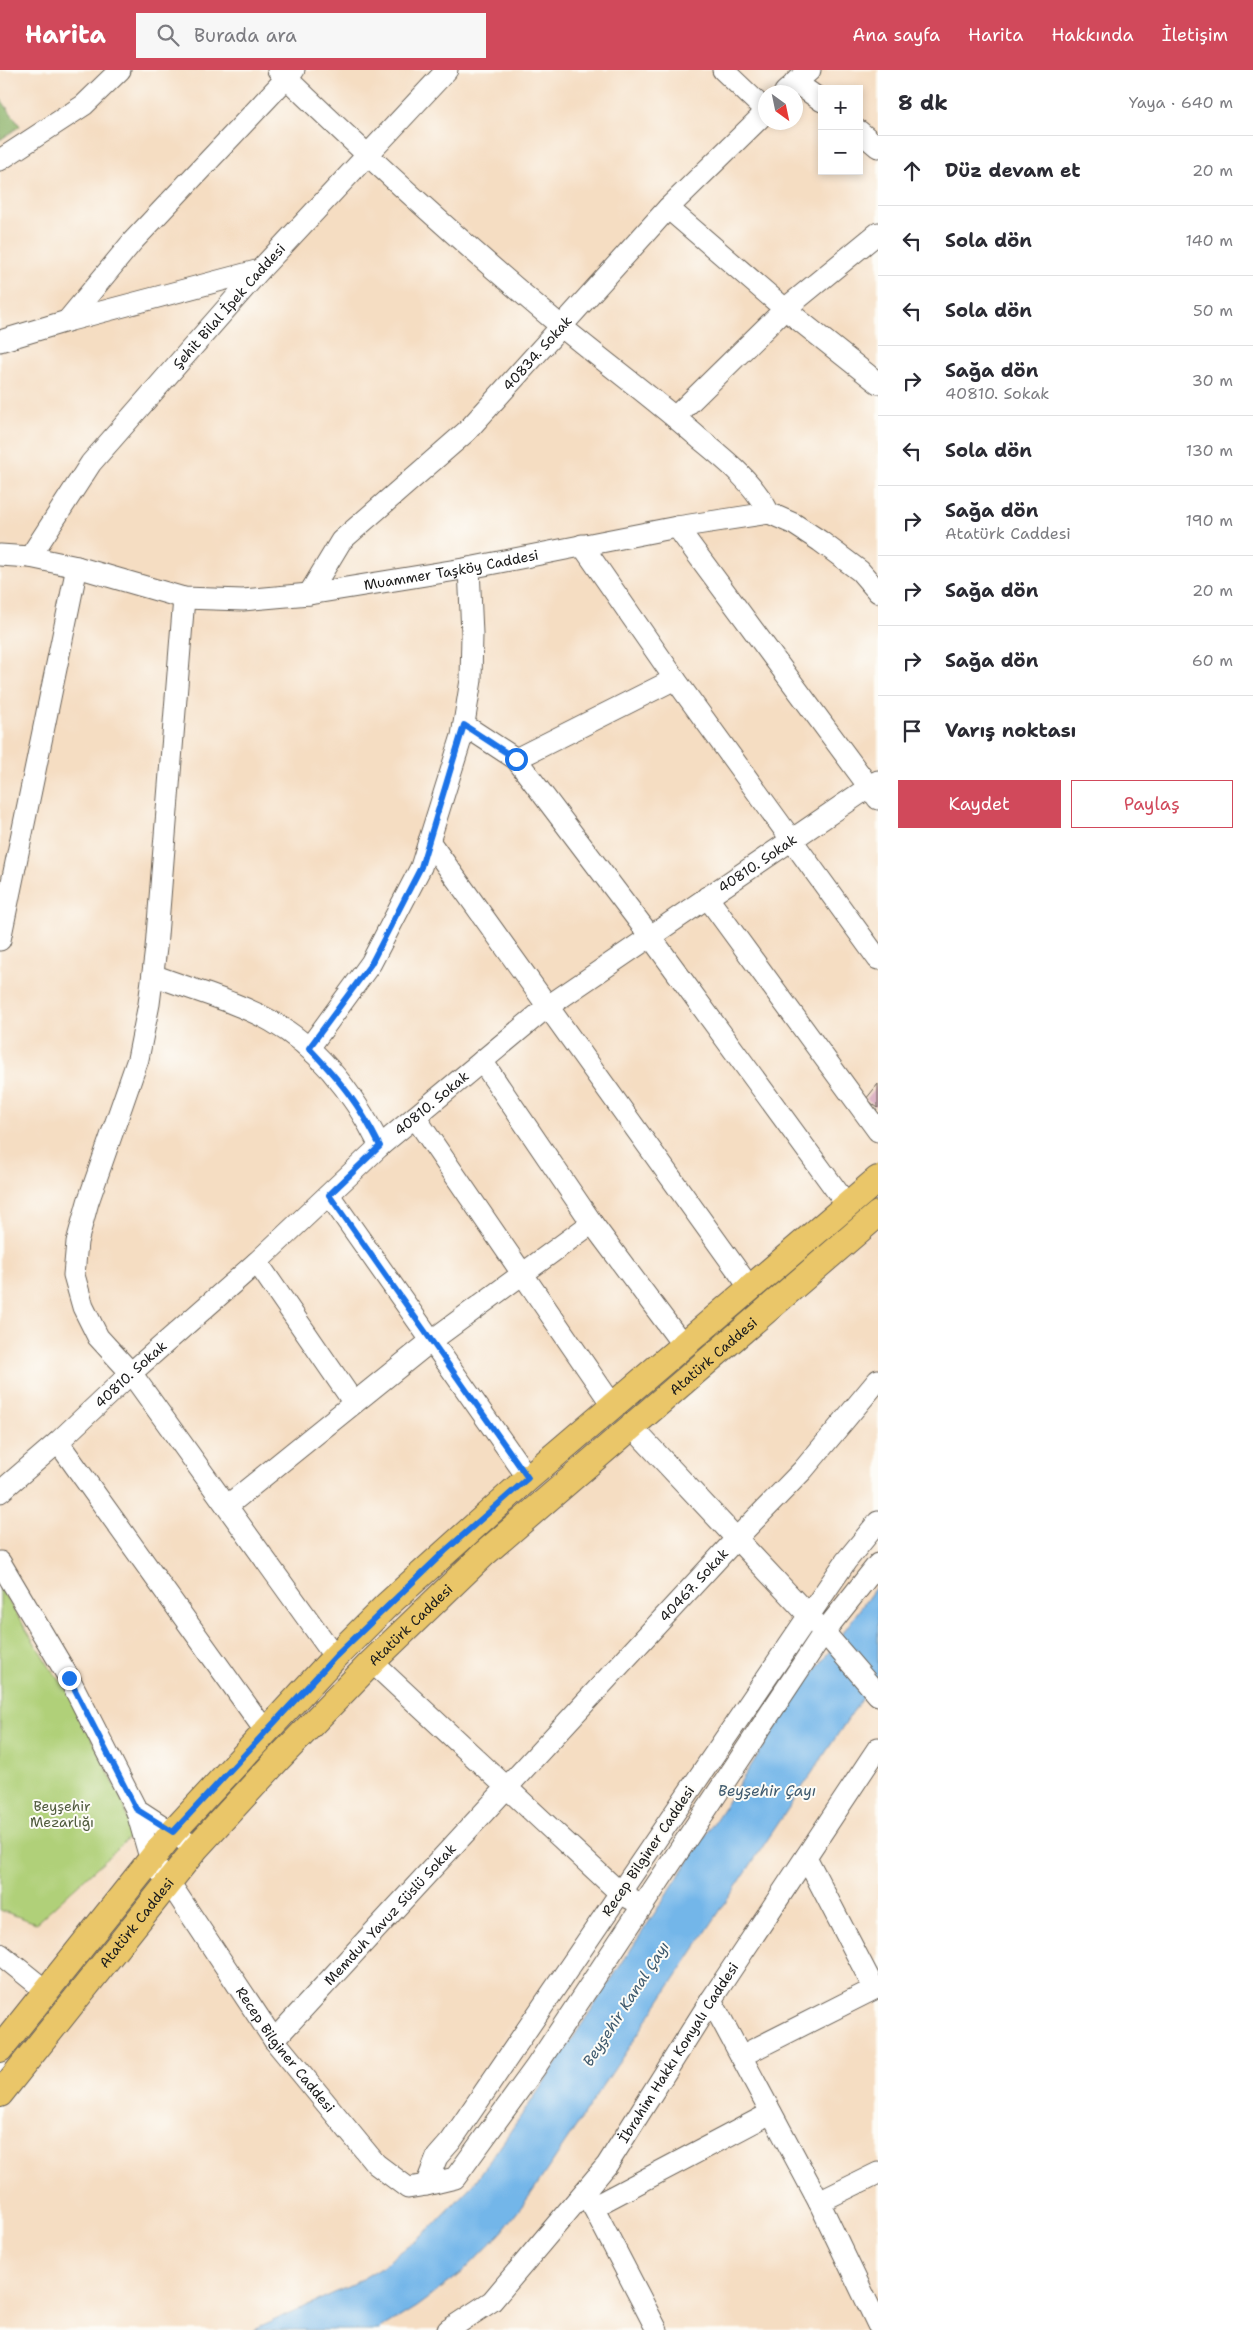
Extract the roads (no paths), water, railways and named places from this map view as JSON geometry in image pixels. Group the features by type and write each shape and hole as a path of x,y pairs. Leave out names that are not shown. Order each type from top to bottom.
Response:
{"main road":[{"name":"Atatürk Caddesi","path":"0,2049 173,1832 335,1657 445,1551 878,1179"},
{"name":"Atatürk Caddesi","path":"0,2094 196,1848 279,1758 372,1662 484,1554 878,1214"}],"street":[{"path":"0,160 84,105 120,70"},
{"name":"Şehit Bilal İpek Caddesi","path":"30,557 91,463 260,270 447,70"},
{"path":"723,70 758,103"},
{"path":"67,321 133,241 286,73 366,156 562,326 675,416 738,472 759,494 769,513 794,524 820,541 860,571 878,592"},
{"path":"797,82 818,99"},
{"name":"40834. Sokak","path":"309,594 341,540 467,432 668,208 758,119"},
{"path":"863,134 878,147"},
{"path":"668,208 785,309 878,383"},
{"path":"675,416 785,309 878,233"},
{"path":"0,341 67,321 260,270"},
{"name":"Muammer Taşköy Caddesi","path":"0,555 30,557 77,567 184,598 243,600 309,594 469,568 677,527 769,513"},
{"path":"677,527 875,789"},
{"path":"582,545 790,840 878,959"},
{"path":"0,940 77,567"},
{"path":"309,1048 371,964 421,867 464,725 471,680 472,634 469,568"},
{"path":"184,598 153,975 138,1059 88,1202 77,1242 74,1275 82,1307 98,1337 131,1373 335,1657"},
{"path":"516,759 675,679"},
{"path":"464,725 516,759 650,936 847,1205"},
{"name":"40810. Sokak","path":"0,1492 257,1262 380,1146 547,1007 790,840 875,789"},
{"path":"429,841 750,1288"},
{"path":"707,897 878,1131"},
{"path":"153,975 271,1021 309,1048 344,1086 365,1116 380,1146"},
{"path":"482,1061 592,1223 683,1345"},
{"path":"415,1117 613,1406"},
{"path":"329,1195 528,1478"},
{"path":"227,1506 431,1341 592,1223"},
{"path":"257,1262 354,1403"},
{"name":"40467. Sokak","path":"506,1789 736,1539 804,1470 878,1380"},
{"path":"632,1427 824,1632 878,1695"},
{"path":"58,1442 266,1732"},
{"name":"Recep Bilginer Caddesi","path":"426,2185 437,2157 451,2141 846,1561 878,1522"},
{"path":"0,1562 69,1678 136,1809 151,1861"},
{"name":"Recep Bilginer Caddesi","path":"151,1861 169,1882 274,2040 376,2164 408,2188 456,2178 535,2068 824,1632 878,1564"},
{"path":"372,1662 506,1789 620,1893 644,1906"},
{"name":"İbrahim Hakkı Konyalı Caddesi","path":"448,2330 492,2301 589,2199 607,2165 711,2000 878,1748"},
{"name":"Memduh Yavuz Süslü Sokak","path":"274,2040 506,1789"},
{"path":"136,1809 196,1848"},
{"path":"740,2056 876,1988 806,1857"},
{"path":"0,1954 46,1991"},
{"path":"711,2000 819,2202 878,2325"},
{"path":"656,2330 589,2199 771,2113"},
{"path":"819,2202 878,2173"}],"water":[{"name":"Beyşehir Çayı","path":"878,1584 878,1674 531,2194 502,2232 462,2273 416,2307 379,2330 253,2330 352,2285 380,2268 431,2228 475,2182 537,2093 792,1703"}],"park label":[{"name":"Beyşehir Mezarlığı","path":"62,1814"}],"water label":[{"name":"Beyşehir Kanal Çayı","path":"626,2004"}]}
